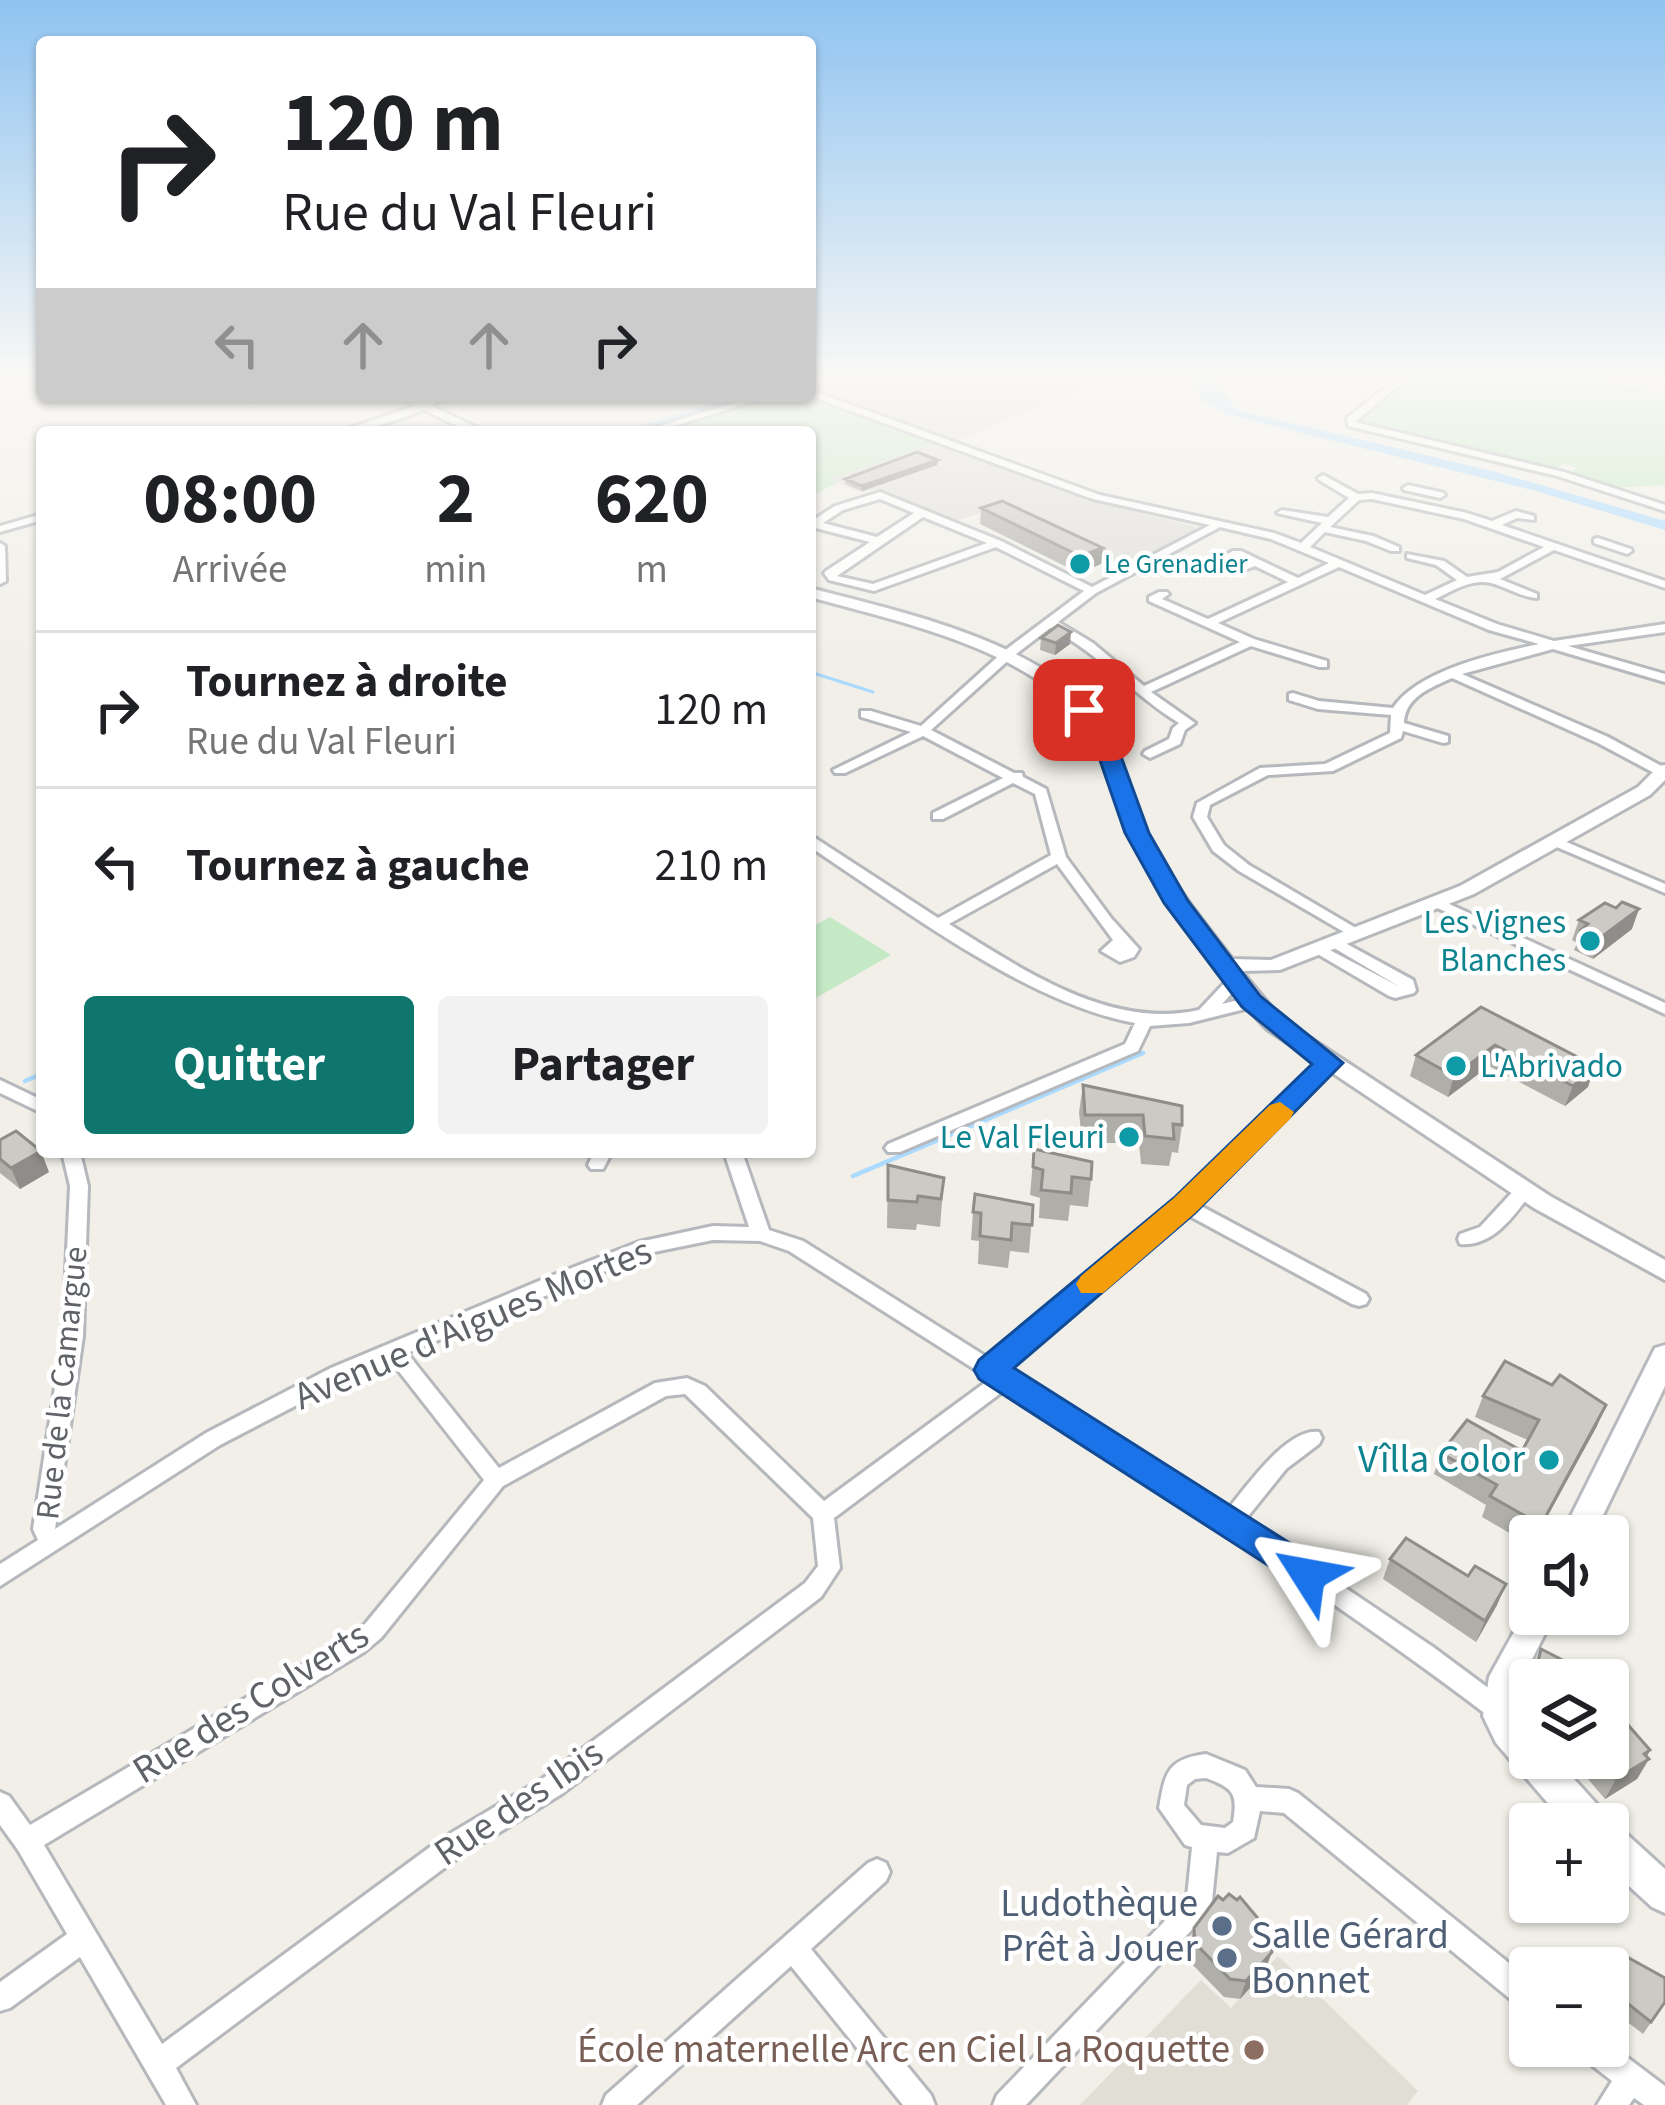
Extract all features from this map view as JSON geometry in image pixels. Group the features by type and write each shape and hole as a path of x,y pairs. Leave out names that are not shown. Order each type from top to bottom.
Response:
{"main road":[{"path":"1587,1515 1665,1356"},
{"path":"1509,1730 1499,1710 1505,1685 1529,1635"},
{"path":"1550,1779 1572,1803"},
{"path":"1629,1861 1665,1894"}],"street":[{"path":"1033,475 1216,526 1246,529 1555,646 1665,678"},
{"path":"1563,475 1665,508"},
{"path":"1323,478 1356,496 1412,504 1492,525 1665,585"},
{"path":"1408,488 1440,495"},
{"path":"1412,504 1424,491"},
{"path":"816,524 870,495 997,543 1092,591"},
{"path":"1302,548 1356,496"},
{"path":"923,512 830,573 832,578 874,588 997,543"},
{"path":"1282,514 1375,535 1395,550"},
{"path":"1492,525 1516,514 1530,518"},
{"path":"0,529 36,519"},
{"path":"840,770 923,731 1004,658 1092,591 1216,526"},
{"path":"816,527 878,541"},
{"path":"1591,560 1621,549 1598,541"},
{"path":"0,546 0,581"},
{"path":"1425,598 1465,581 1488,578 1553,546"},
{"path":"1440,562 1456,555"},
{"path":"1411,556 1440,562 1465,581"},
{"path":"1252,563 1298,582"},
{"path":"1209,623 1338,563"},
{"path":"1488,578 1533,596"},
{"path":"1163,595 1153,599 1250,642 1323,664"},
{"path":"816,597 1033,668 1059,688 1097,728 1137,833 1177,903 1239,984 1329,1063 1524,1190 1665,1271"},
{"path":"1049,622 1087,639 1154,704 1190,723 1179,728 1175,740 1150,754"},
{"path":"1356,934 1218,848 1200,817 1204,803 1265,771 1328,767 1396,735 1404,700 1452,674 1555,646 1665,628"},
{"path":"1646,630 1665,643"},
{"path":"1142,691 1250,642"},
{"path":"816,845 940,923 1066,994 1114,1015 1144,1021 1205,1012 1239,984 1272,973 1273,966 1436,902 1557,842 1644,791 1664,771 1452,674"},
{"path":"1293,697 1397,718 1443,739"},
{"path":"866,714 923,731 1041,792 1059,857 1098,905 1119,943"},
{"path":"938,816 1017,776"},
{"path":"1557,842 1665,889"},
{"path":"940,923 1059,857"},
{"path":"1436,902 1665,1009"},
{"path":"1205,1012 1239,984"},
{"path":"894,1148 1132,1047 1144,1021"},
{"path":"394,1351 496,1480 662,1389 687,1386 823,1514 998,1374 1185,1205 1329,1063"},
{"path":"0,1086 36,1104"},
{"name":"Rue de la Camargue","path":"51,1542 44,1529 77,1286 79,1186 72,1158"},
{"path":"735,1158 761,1234"},
{"path":"1467,1239 1487,1232 1524,1190"},
{"path":"1185,1205 1359,1299"},
{"name":"Avenue d'Aigues Mortes","path":"0,1576 212,1439 394,1351 646,1247 713,1233 761,1234 796,1246 1230,1522 1499,1710"},
{"path":"1230,1522 1279,1463 1312,1438"},
{"name":"Rue des Colverts","path":"27,1841 356,1645 373,1631 496,1480"},
{"name":"Rue des Ibis","path":"158,2064 450,1848 551,1787 813,1590 829,1568 823,1514"},
{"path":"1215,1767 1236,1778 1249,1798 1245,1829 1228,1841 1205,1841 1184,1828 1172,1808 1172,1787 1183,1772 1215,1767"},
{"path":"1249,1798 1289,1801 1509,1980"},
{"path":"0,1804 27,1841 182,2105"},
{"path":"1007,2105 1193,1910 1199,1901 1205,1841"},
{"path":"616,2105 877,1872"},
{"path":"0,1998 84,1938"},
{"path":"793,1948 921,2105"},
{"path":"1615,2067 1665,2104"},
{"path":"1611,2105 1631,2080"}],"shaded area":[{"path":"1028,475 1106,504 1201,528 1122,570 999,507 956,521 873,489 862,493 829,479"},
{"name":"École maternelle Arc en Ciel La Roquette","path":"1278,1956 1418,2091 1407,2105 1080,2105 1201,1980 1231,2008"}],"green space":[{"path":"816,475 842,475 831,479 838,483 816,493"},
{"path":"1665,475 1665,485 1610,488 1574,477"},
{"path":"830,917 891,955 816,998 816,925"}],"water":[{"path":"1472,475 1507,475 1665,521 1665,530"}],"building":[{"path":"855,475 893,475 862,486 845,479"},
{"path":"1002,501 1103,548 1080,556 981,508"},
{"path":"1058,625 1071,632 1056,643 1041,638"},
{"path":"1622,902 1639,909 1600,938 1581,930 1588,924 1579,920 1605,903 1616,908"},
{"path":"1481,1007 1595,1066 1573,1086 1495,1045 1454,1076 1416,1055"},
{"path":"1083,1085 1182,1106 1182,1125 1173,1124 1174,1139 1145,1136 1143,1115 1085,1115"},
{"path":"16,1131 36,1147 36,1154 11,1168 0,1159 0,1140"},
{"path":"1034,1149 1092,1162 1091,1179 1072,1177 1071,1193 1041,1190 1043,1170 1033,1167"},
{"path":"888,1165 944,1178 941,1199 888,1200"},
{"path":"975,1194 1033,1205 1032,1225 1012,1223 1011,1240 980,1236 981,1213 973,1212"},
{"name":"Vîlla Color","path":"1505,1361 1552,1385 1560,1375 1606,1405 1546,1515 1523,1515 1490,1496 1497,1485 1441,1453 1467,1420 1522,1451 1539,1420 1483,1396"},
{"path":"1406,1538 1468,1576 1475,1566 1506,1584 1485,1621 1390,1559"},
{"path":"1541,1649 1560,1659 1539,1659"},
{"path":"1629,1726 1650,1750 1644,1754 1649,1759 1629,1771"},
{"name":"Salle Gérard Bonnet","path":"1229,1894 1237,1900 1240,1897 1271,1934 1272,1952 1246,1981 1230,1979 1195,1943 1194,1928 1218,1896 1223,1900"},
{"path":"1629,1958 1665,1978 1665,2002 1651,2022 1629,2005"}],"waterway":[{"path":"816,674 873,692"},
{"path":"853,1176 1143,1053"},
{"path":"25,1081 36,1076"}],"slow traffic":[{"path":"1092,1284 1185,1205 1280,1112"}],"place":[{"name":"Le Grenadier","path":"1080,564"},
{"name":"Les Vignes Blanches","path":"1590,941"},
{"name":"L'Abrivado","path":"1456,1066"},
{"name":"Le Val Fleuri","path":"1129,1137"},
{"name":"Vîlla Color","path":"1549,1460"},
{"name":"Ludothèque Prêt à Jouer","path":"1222,1926"},
{"name":"Salle Gérard Bonnet","path":"1227,1958"},
{"name":"École maternelle Arc en Ciel La Roquette","path":"1254,2050"}],"route":[{"path":"1084,710 1104,740 1137,833 1177,903 1251,1002 1329,1063 1185,1205 991,1370 1308,1575"}]}
